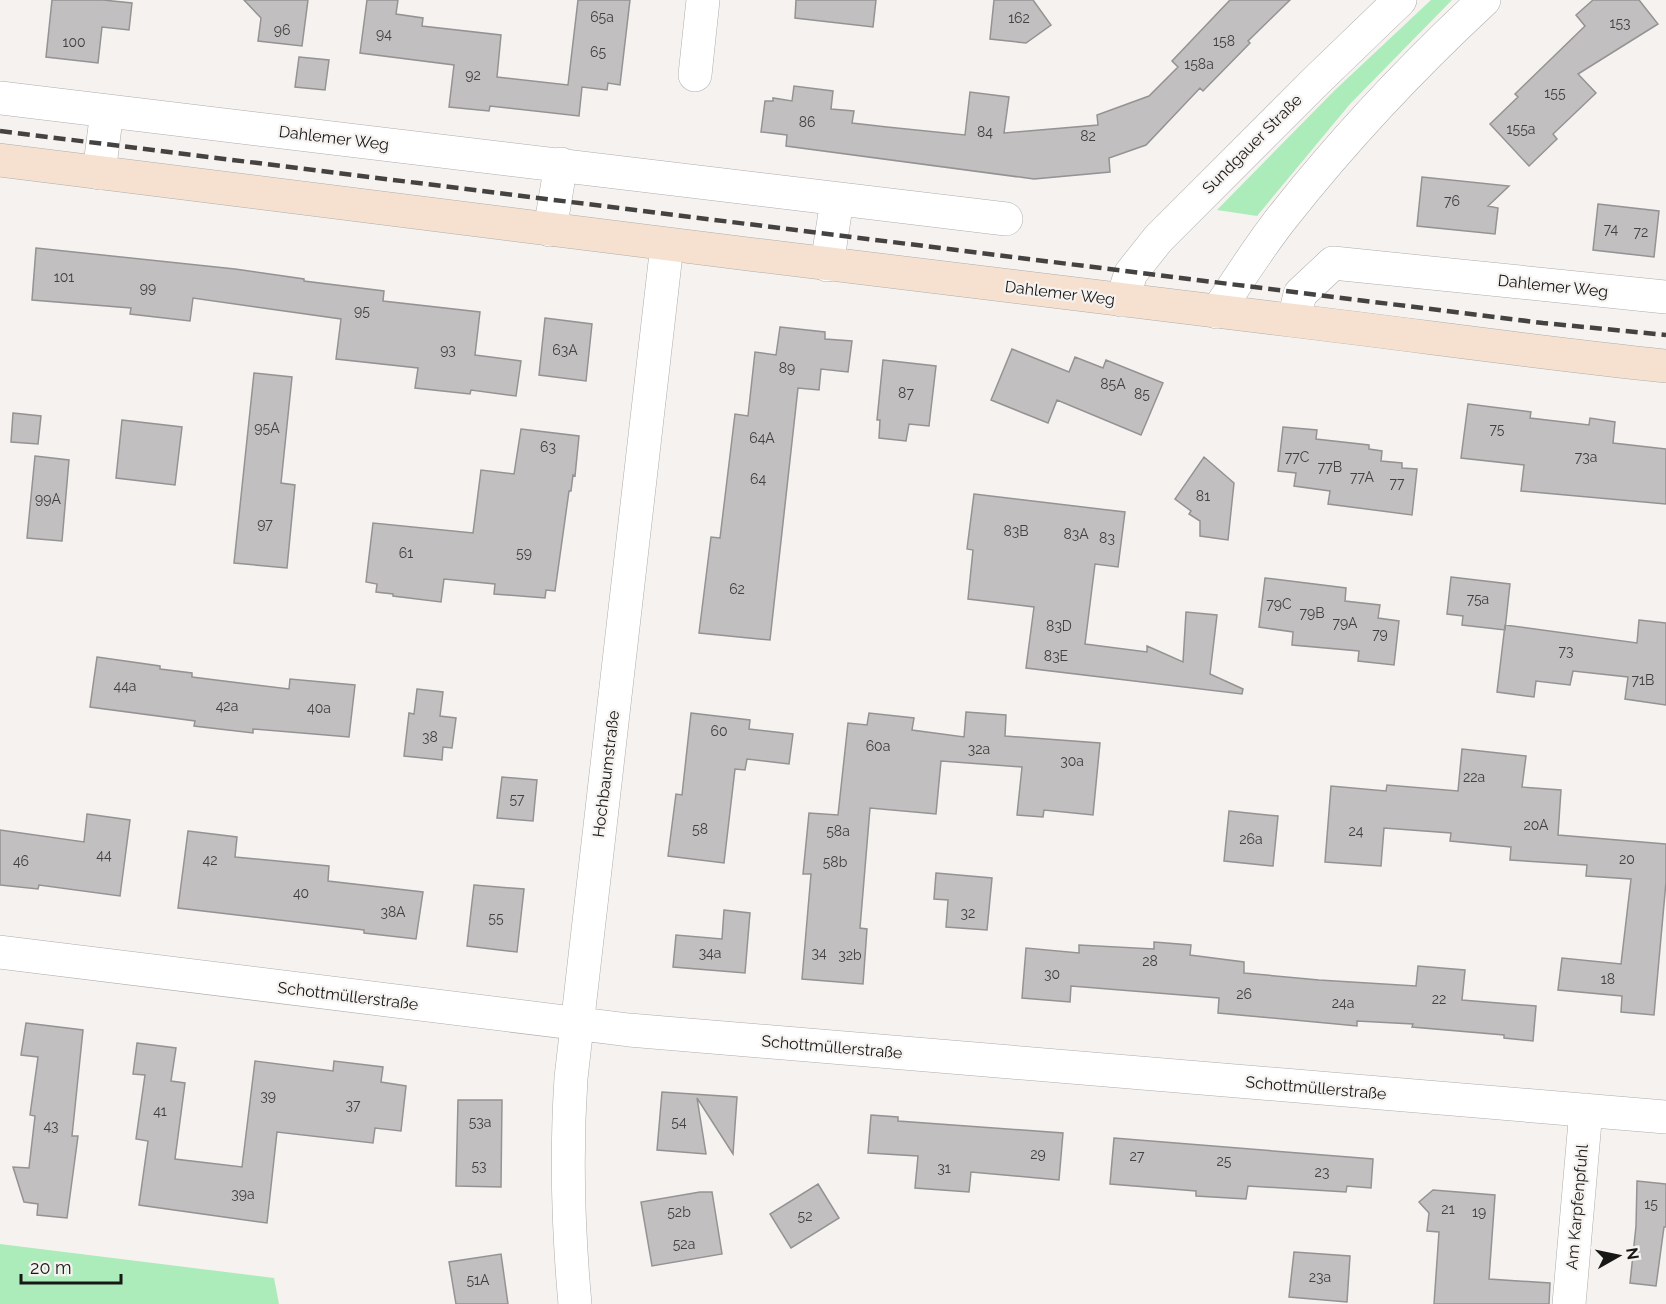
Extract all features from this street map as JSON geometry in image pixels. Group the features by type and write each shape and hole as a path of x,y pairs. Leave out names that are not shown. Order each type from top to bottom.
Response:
{"main road":[{"name":"Dahlemer Weg","path":"0,160 827,265 1666,366"}],"street":[{"path":"694,75 703,0"},
{"name":"Sundgauer Straße","path":"1122,300 1131,273 1158,239 1400,0"},
{"path":"1217,312 1283,216 1329,160 1395,88 1484,0"},
{"name":"Dahlemer Weg","path":"0,98 1006,219"},
{"path":"99,173 107,111"},
{"path":"550,230 561,164"},
{"path":"827,265 837,200"},
{"name":"Hochbaumstraße","path":"575,1304 567,1185 571,1078 667,245"},
{"name":"Dahlemer Weg","path":"1294,320 1300,294 1333,263 1666,297"},
{"name":"Schottmüllerstraße","path":"0,952 577,1024 1666,1117"},
{"name":"Am Karpfenpfuhl","path":"1569,1304 1586,1110"}],"green space":[{"path":"1431,0 1452,0 1350,104 1257,216 1217,210 1335,90"},
{"path":"0,1244 274,1278 279,1304 0,1304"}],"building":[{"path":"52,0 103,0 132,3 129,30 102,27 98,63 46,57"},
{"path":"244,0 308,0 302,46 258,41 261,18"},
{"path":"367,0 398,0 396,14 423,18 422,26 501,35 497,77 568,85 578,0 630,0 620,85 608,83 607,90 582,87 579,116 490,106 489,111 449,107 454,65 360,53"},
{"path":"796,0 876,0 873,27 795,18"},
{"path":"994,0 1033,0 1051,25 1026,43 990,39"},
{"path":"1230,0 1290,0 1248,41 1250,43 1203,91 1200,88 1146,145 1109,158 1110,172 1034,179 786,146 787,135 761,132 765,101 773,101 773,98 792,101 794,86 833,91 831,109 854,111 852,123 965,135 970,92 1009,97 1004,133 1098,125 1097,115 1149,96 1178,67 1172,61"},
{"path":"1593,0 1639,0 1658,24 1578,74 1596,93 1553,134 1557,139 1529,166 1490,124 1518,97 1515,94 1585,26 1576,15"},
{"path":"299,57 329,60 325,90 295,87"},
{"path":"1422,177 1509,186 1488,206 1498,208 1495,234 1417,226"},
{"path":"1598,204 1659,211 1654,257 1593,250"},
{"path":"36,248 235,269 384,291 383,301 480,312 475,355 521,361 516,396 471,390 470,394 415,388 418,368 336,359 341,319 193,298 190,321 130,314 131,308 32,300"},
{"path":"545,318 592,324 586,381 539,375"},
{"path":"780,327 825,332 825,339 852,341 848,372 821,369 819,390 798,388 770,640 699,633 711,537 720,538 735,414 748,416 755,352 776,355"},
{"path":"1012,349 1069,372 1075,357 1103,368 1106,360 1163,383 1141,435 1057,400 1048,423 991,400"},
{"path":"883,360 936,366 929,426 909,424 906,441 879,438 880,420 877,420"},
{"path":"254,373 292,377 281,483 295,485 287,568 234,563"},
{"path":"1468,404 1531,412 1530,418 1589,425 1590,418 1615,422 1613,443 1666,449 1666,504 1521,491 1524,465 1461,458"},
{"path":"13,413 41,416 38,444 11,442"},
{"path":"122,420 182,427 175,485 116,478"},
{"path":"1283,427 1317,430 1316,439 1369,445 1369,449 1382,451 1381,461 1402,463 1402,468 1417,469 1412,515 1328,504 1330,491 1294,486 1296,473 1278,471"},
{"path":"521,429 579,436 575,476 573,475 571,491 569,491 555,591 546,590 545,598 494,594 495,584 444,579 441,602 376,592 377,584 366,582 373,523 473,533 481,470 514,474"},
{"path":"35,456 69,460 62,541 27,538"},
{"path":"1204,457 1234,483 1228,540 1200,536 1200,521 1189,514 1191,511 1175,499"},
{"path":"974,494 1125,512 1118,567 1095,564 1085,644 1147,652 1147,646 1183,662 1186,612 1217,615 1210,674 1243,689 1242,694 1026,668 1034,607 968,599 973,550 967,549"},
{"path":"1451,577 1510,584 1505,630 1462,625 1463,616 1447,614"},
{"path":"1265,578 1346,588 1345,601 1380,605 1378,618 1399,621 1394,665 1358,661 1359,651 1292,645 1293,632 1259,627"},
{"path":"1639,620 1666,623 1666,705 1625,699 1628,677 1573,671 1570,685 1536,681 1534,697 1497,692 1505,625 1637,643"},
{"path":"97,657 160,666 160,669 192,673 192,677 289,689 290,679 355,685 349,737 253,729 253,733 194,726 195,721 90,707"},
{"path":"417,689 443,692 440,716 456,718 452,748 443,747 442,760 404,756 409,713 414,714"},
{"path":"966,712 1006,715 1005,736 1100,743 1093,815 1044,810 1043,817 1017,815 1022,767 941,761 936,814 870,808 860,928 867,929 863,984 802,979 811,874 803,874 809,813 838,815 848,723 867,725 869,713 914,718 912,730 964,737"},
{"path":"691,713 750,720 749,729 793,734 789,764 747,759 745,770 735,769 724,863 668,856 676,794 682,795"},
{"path":"1462,749 1526,756 1522,787 1561,790 1558,835 1666,844 1666,882 1654,1015 1621,1012 1622,996 1558,990 1562,958 1621,964 1631,879 1586,876 1587,865 1510,860 1511,847 1450,841 1451,833 1384,828 1381,866 1325,862 1331,786 1386,791 1387,785 1458,791"},
{"path":"502,777 537,780 533,821 497,818"},
{"path":"1229,811 1278,816 1273,866 1224,861"},
{"path":"87,814 130,820 120,896 39,885 38,889 0,885 0,830 84,842"},
{"path":"188,831 237,837 235,857 329,866 328,881 423,892 416,939 364,933 364,930 178,908"},
{"path":"936,873 992,878 987,930 946,927 948,900 934,899"},
{"path":"474,885 524,889 517,952 467,946"},
{"path":"724,910 750,913 745,973 673,967 676,935 722,939"},
{"path":"1154,942 1191,945 1190,955 1244,962 1244,973 1319,980 1416,986 1418,966 1465,970 1462,1000 1536,1006 1533,1041 1504,1038 1504,1035 1412,1027 1413,1024 1357,1021 1357,1026 1218,1013 1219,998 1071,986 1070,1002 1022,998 1026,948 1079,953 1079,945 1154,949"},
{"path":"26,1023 83,1030 72,1136 78,1136 67,1218 37,1215 38,1204 24,1202 13,1167 29,1168 35,1116 30,1115 38,1057 21,1055"},
{"path":"137,1043 176,1048 171,1081 185,1083 175,1159 242,1167 255,1061 333,1071 334,1061 383,1067 381,1082 406,1086 401,1131 375,1128 373,1143 277,1132 267,1223 139,1205 148,1141 136,1139 145,1075 133,1074"},
{"path":"662,1092 737,1097 733,1154 697,1098 706,1154 657,1150"},
{"path":"458,1100 502,1100 501,1187 456,1186"},
{"path":"871,1115 898,1117 898,1121 1063,1133 1059,1180 971,1172 969,1192 915,1188 918,1156 868,1153"},
{"path":"1114,1138 1373,1159 1371,1188 1347,1186 1346,1192 1248,1186 1246,1199 1196,1196 1196,1191 1110,1184"},
{"path":"1637,1181 1666,1184 1666,1227 1664,1227 1656,1286 1630,1283 1636,1226"},
{"path":"818,1184 839,1218 791,1248 770,1214"},
{"path":"1433,1190 1495,1195 1489,1279 1550,1283 1549,1304 1434,1304 1439,1232 1427,1231 1429,1213 1419,1202"},
{"path":"712,1192 722,1254 652,1266 641,1202"},
{"path":"1294,1252 1350,1256 1347,1302 1289,1297"},
{"path":"501,1254 508,1304 456,1304 449,1262"}],"railway":[{"path":"0,131 1543,323 1666,335"}]}
